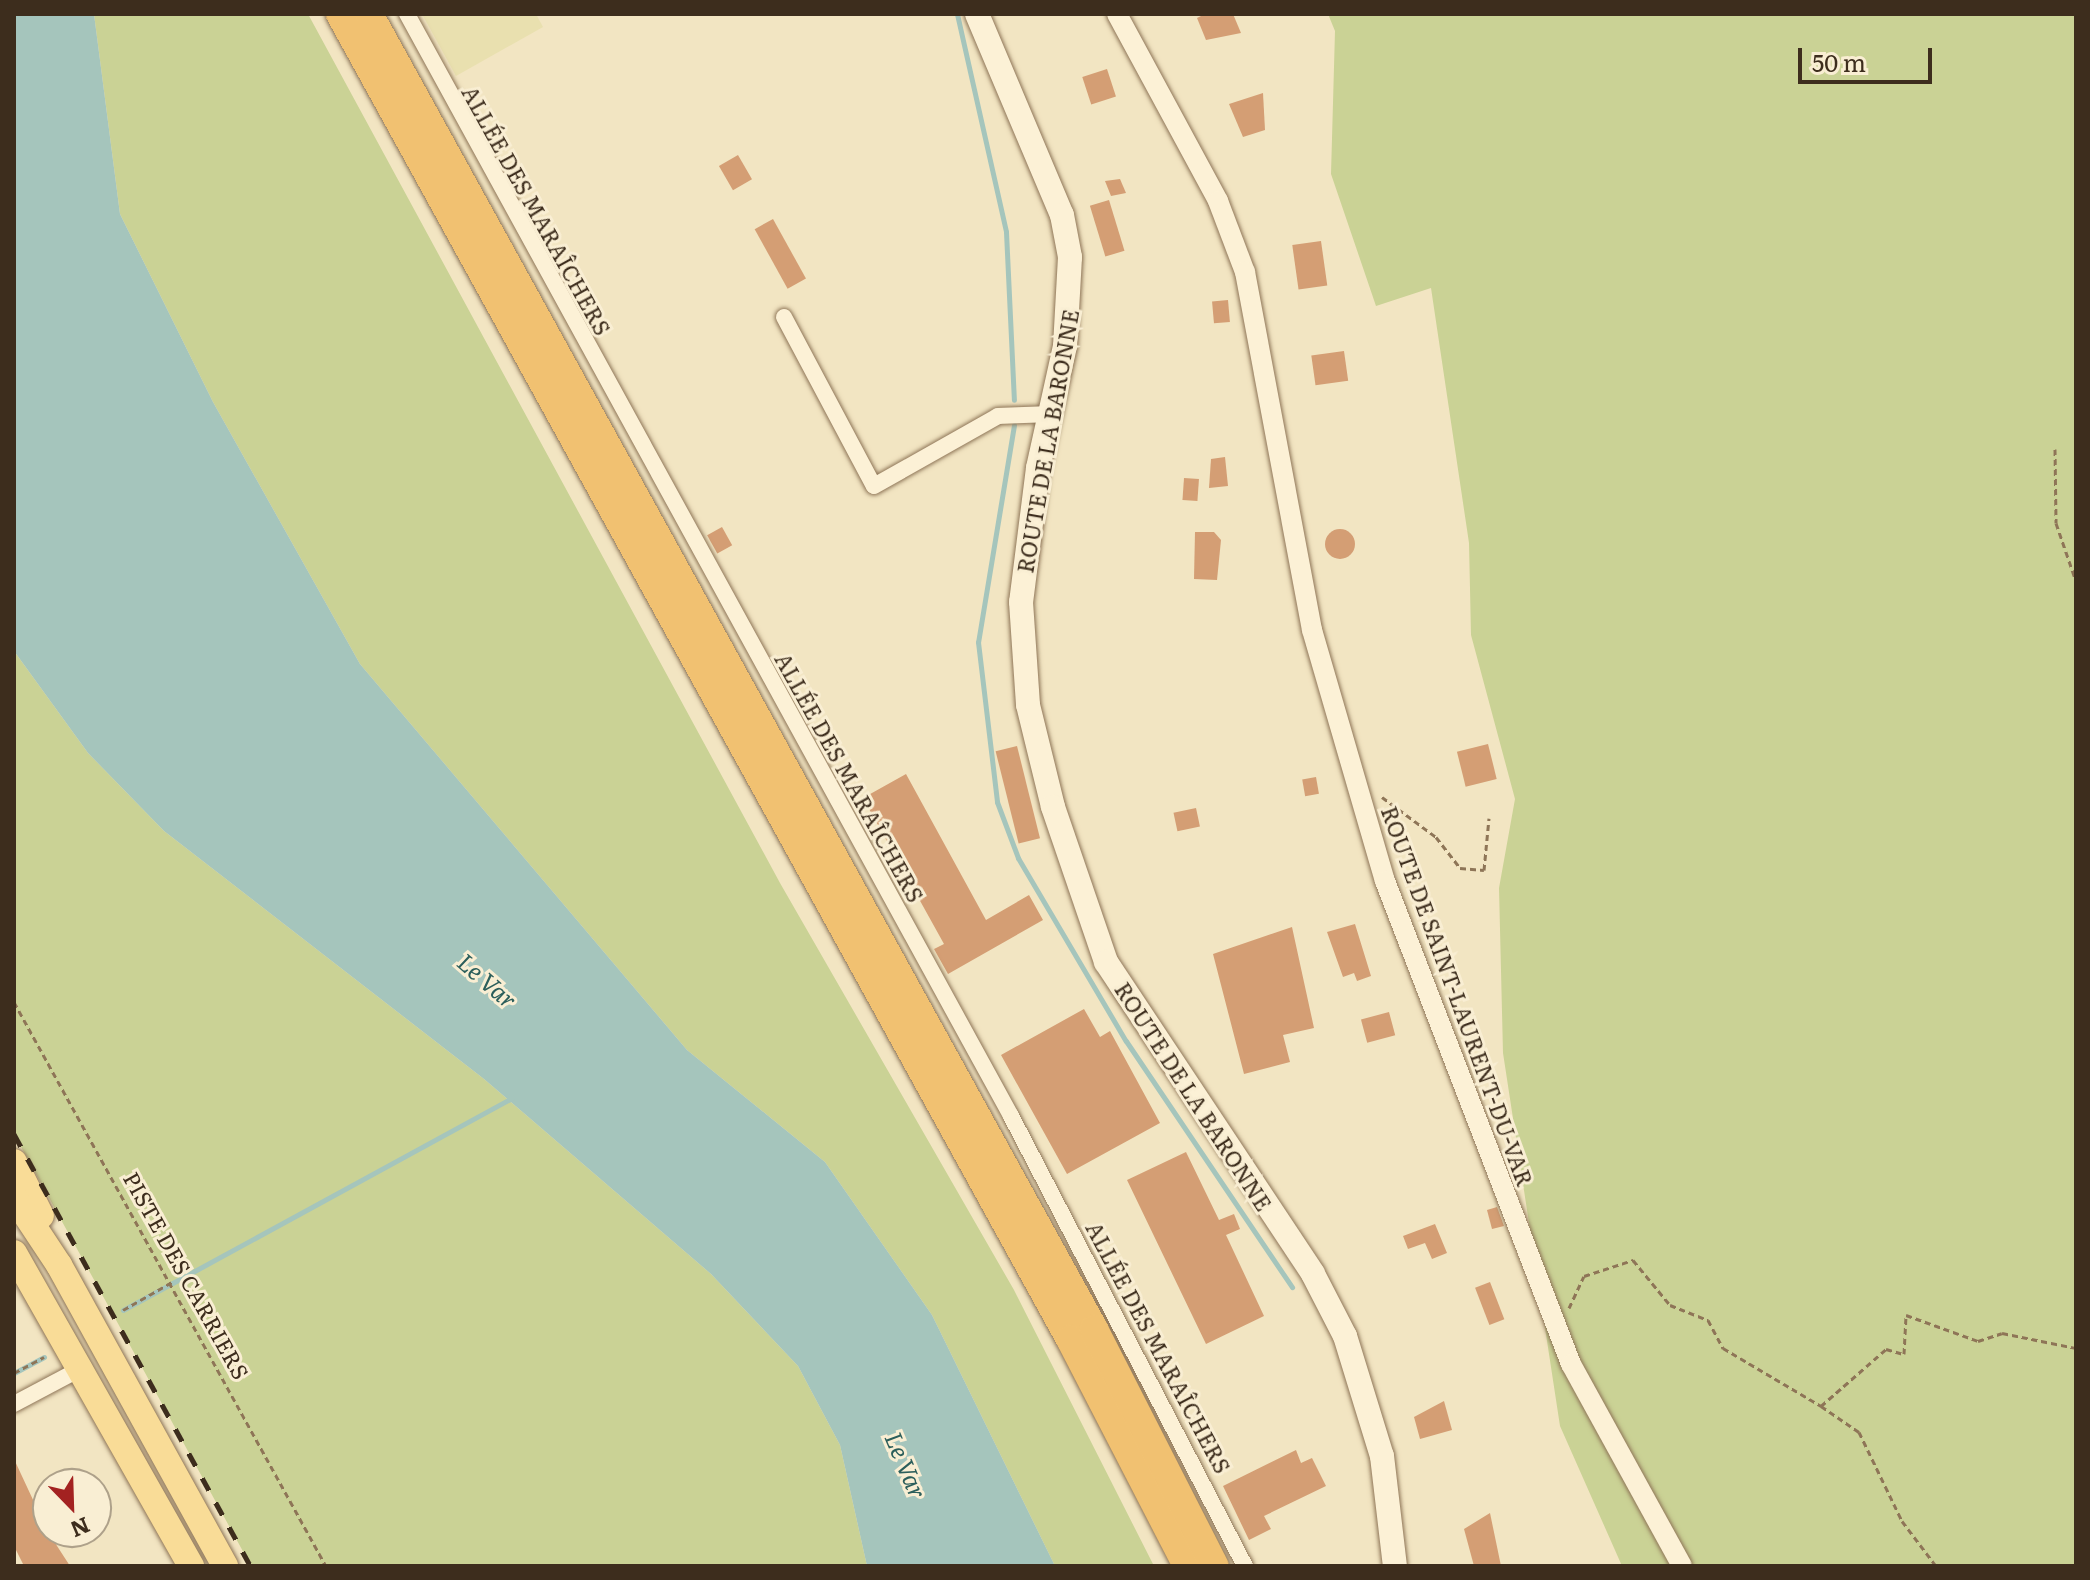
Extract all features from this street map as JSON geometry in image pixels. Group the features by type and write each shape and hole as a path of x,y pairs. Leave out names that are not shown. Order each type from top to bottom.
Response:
{"highway":[{"path":"340,14 1070,1339 1187,1566"},
{"path":"369,14 1094,1329 1215,1566"}],"main road":[{"name":"ROUTE DE LA BARONNE","path":"977,14 1062,215 1070,257 1066,334 1025,557 1021,638 1032,728 1071,874 1123,989 1340,1325 1382,1456 1395,1566"},
{"path":"14,1162 59,1265"},
{"path":"14,1197 59,1265 225,1566"},
{"path":"14,1253 84,1367 191,1566"}],"street":[{"name":"ALLÉE DES MARAÎCHERS","path":"407,14 1011,1116 1245,1566"},
{"name":"ROUTE DE SAINT-LAURENT-DU-VAR","path":"1117,14 1241,259 1332,706 1385,881 1558,1333 1618,1460 1682,1566"},
{"path":"784,317 874,486 998,416 1050,414"},
{"path":"14,1404 84,1367"}],"path":[{"path":"2055,449 2056,523 2076,581"},
{"path":"1375,783 1460,868 1484,870 1489,818"},
{"name":"PISTE DES CARRIERS","path":"14,1002 172,1282 326,1566"},
{"path":"1558,1333 1584,1276 1633,1260 1670,1305 1708,1320 1723,1348 1859,1432 1902,1521 1936,1566"},
{"path":"123,1310 172,1282"},
{"path":"1821,1406 1886,1349 1904,1354 1900,1322 1906,1315 1978,1341 2002,1333 2076,1348"},
{"path":"14,1373 44,1357"}],"shaded area":[{"path":"422,14 536,14 543,27 456,76"}],"green space":[{"path":"94,14 308,14 780,883 1014,1290 1154,1566 1055,1566 932,1315 825,1162 687,1050 360,664 213,402 120,214"},
{"path":"1328,14 2076,14 2076,1566 1622,1566 1560,1426 1503,1053 1499,888 1515,799 1471,635 1469,543 1431,288 1376,306 1331,174 1335,31"},
{"path":"14,651 88,753 164,831 484,1079 711,1274 798,1366 840,1445 867,1566 251,1566 14,1134"}],"water":[{"name":"Le Var","path":"14,14 94,14 120,214 213,402 360,664 687,1050 825,1162 932,1315 1055,1566 867,1566 840,1445 798,1366 711,1274 484,1079 164,831 88,753 14,651"}],"building":[{"path":"1205,14 1233,14 1241,33 1206,40 1197,18"},
{"path":"1107,69 1116,97 1091,105 1082,77"},
{"path":"1263,93 1265,130 1243,137 1229,104"},
{"path":"738,155 752,179 733,190 719,166"},
{"path":"1120,179 1126,193 1111,196 1105,181"},
{"path":"1109,200 1124,251 1105,257 1090,206"},
{"path":"773,219 806,278 788,289 755,229"},
{"path":"1321,241 1327,286 1299,290 1292,245"},
{"path":"1228,300 1230,322 1214,323 1212,301"},
{"path":"1344,351 1348,381 1315,385 1311,356"},
{"path":"1225,457 1228,486 1209,488 1211,459"},
{"path":"1184,478 1199,479 1197,501 1182,500"},
{"path":"722,527 732,545 717,554 707,535"},
{"path":"1340,529 1351,533 1355,544 1351,555 1340,559 1329,555 1325,544 1329,533"},
{"path":"1195,532 1214,532 1221,540 1217,580 1194,579"},
{"path":"1488,744 1497,779 1466,787 1457,752"},
{"path":"1017,746 1040,838 1019,844 996,751"},
{"path":"906,774 986,920 1029,895 1043,920 948,974 934,949 944,944 863,798"},
{"path":"1316,777 1319,794 1305,796 1302,779"},
{"path":"1196,808 1200,827 1177,831 1174,813"},
{"path":"1355,924 1371,976 1357,981 1354,973 1343,977 1327,932"},
{"path":"1292,927 1314,1028 1283,1035 1290,1062 1244,1074 1213,954"},
{"path":"1084,1009 1100,1037 1110,1031 1160,1123 1067,1174 1001,1055"},
{"path":"1389,1012 1395,1035 1367,1043 1361,1020"},
{"path":"1186,1152 1219,1220 1234,1214 1240,1229 1226,1235 1264,1316 1206,1344 1127,1180"},
{"path":"1497,1207 1504,1226 1492,1229 1487,1210"},
{"path":"1435,1224 1447,1253 1432,1259 1425,1243 1408,1249 1403,1236"},
{"path":"1490,1282 1504,1319 1489,1325 1475,1288"},
{"path":"1444,1401 1452,1430 1420,1439 1414,1417"},
{"path":"1296,1450 1301,1463 1312,1458 1326,1486 1264,1516 1271,1529 1249,1540 1223,1486"},
{"path":"14,1459 32,1498 32,1548 58,1548 70,1566 24,1566 14,1546"},
{"path":"1490,1513 1501,1566 1474,1566 1464,1529"}],"waterway":[{"path":"957,14 1006,232 1014,400"},
{"path":"1014,425 978,642 997,802 1018,858 1126,1041 1292,1287"},
{"path":"123,1310 512,1098"},
{"path":"14,1373 44,1357"}],"railway":[{"path":"14,1134 251,1566"}]}
